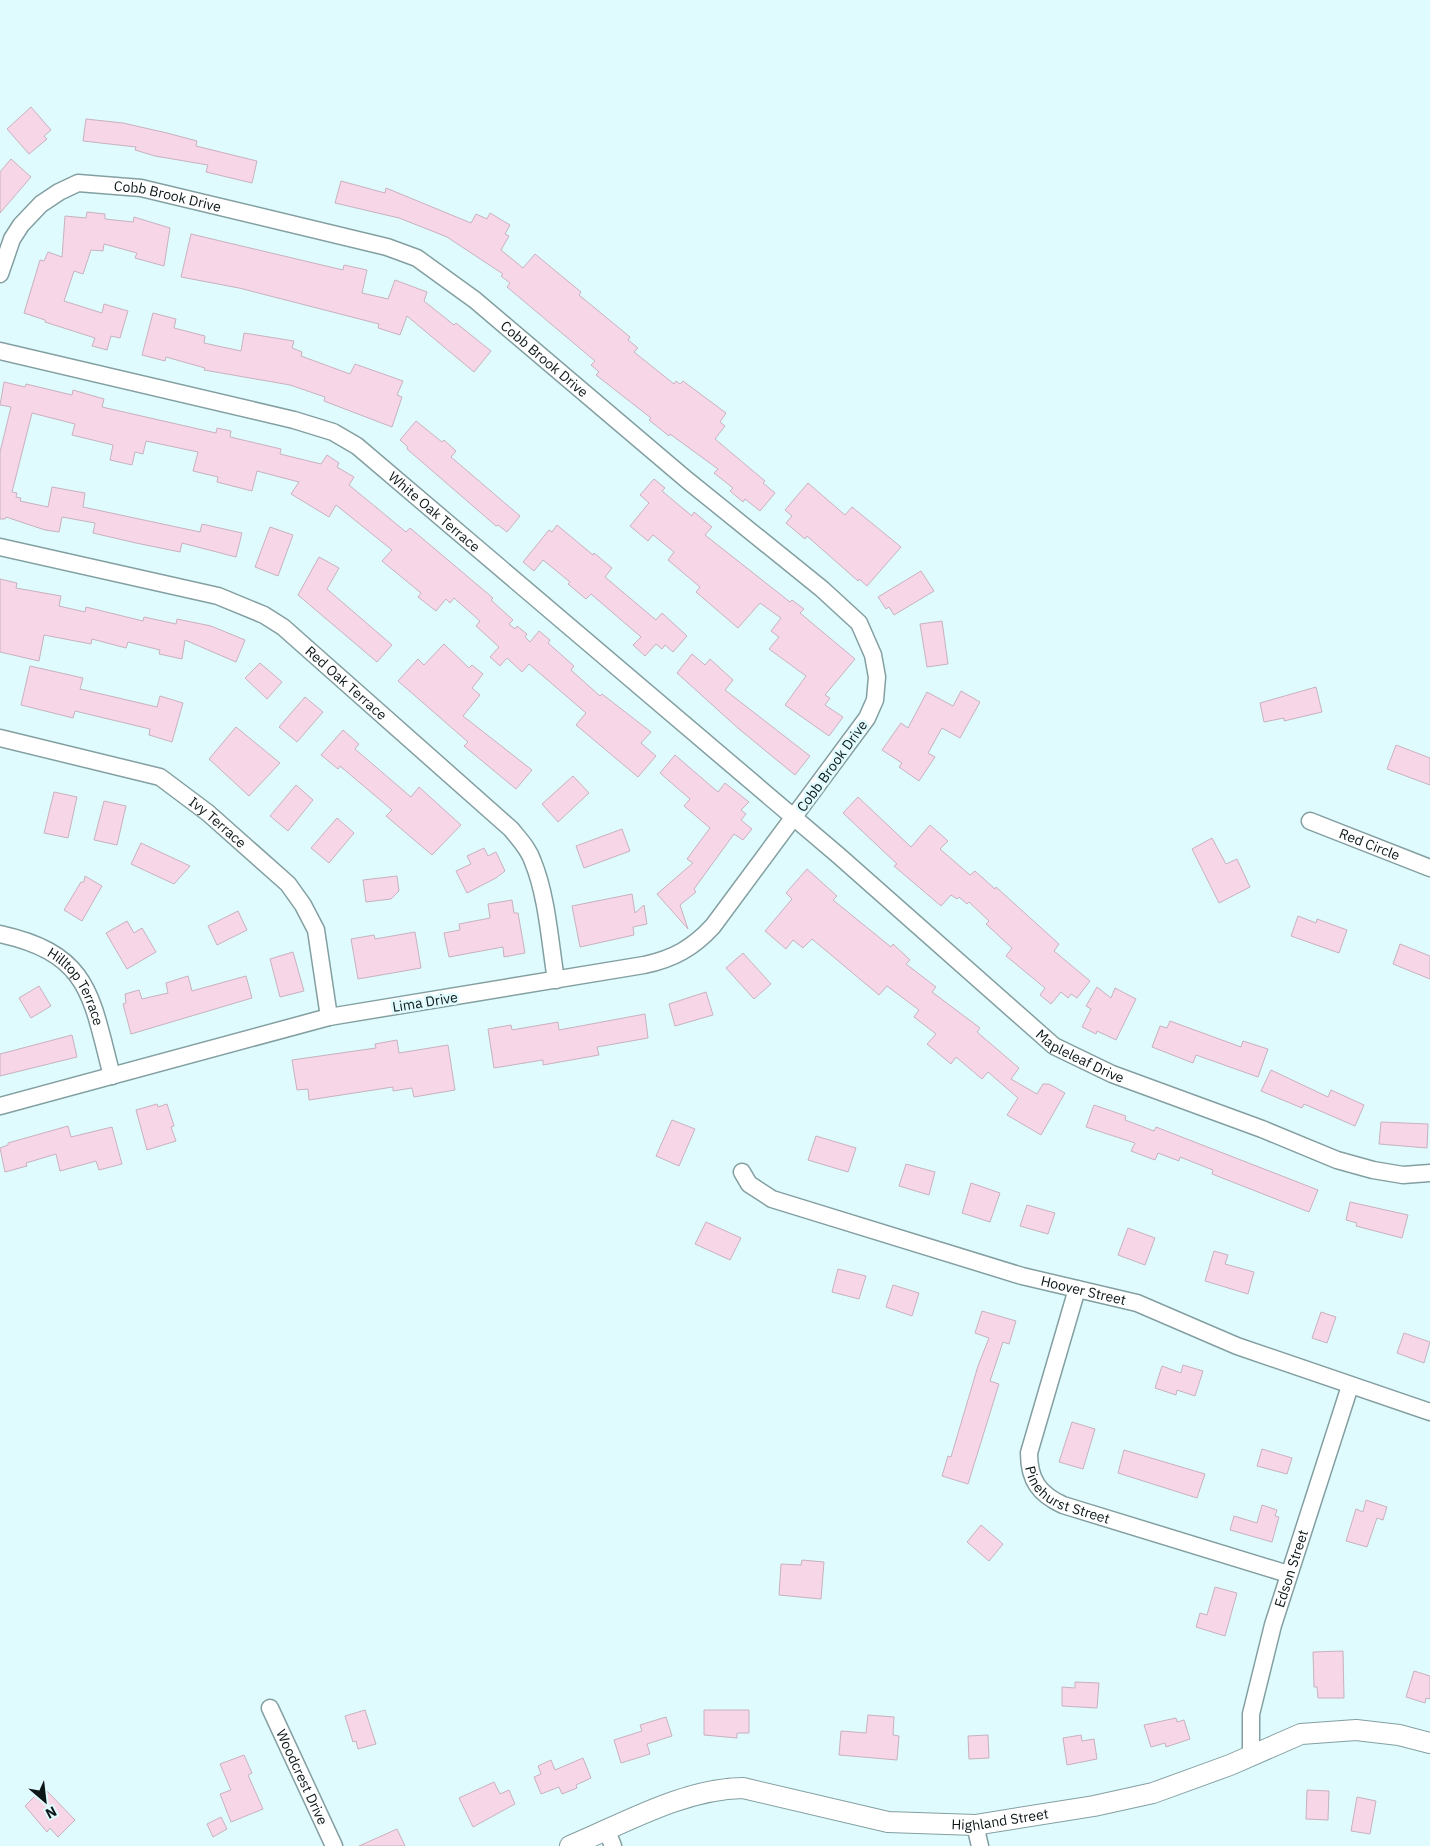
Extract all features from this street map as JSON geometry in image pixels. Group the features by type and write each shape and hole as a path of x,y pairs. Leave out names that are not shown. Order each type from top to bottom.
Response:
{"street":[{"name":"Cobb Brook Drive","path":"0,274 12,239 21,225 41,204 59,192 78,183 141,188 387,247 417,258 475,300 541,354 687,480 822,589 859,623 873,655 877,677 875,700 867,718 793,819"},
{"name":"White Oak Terrace","path":"0,351 294,420 333,432 357,446 793,819"},
{"name":"Red Oak Terrace","path":"0,547 218,596 264,615 283,627 512,830 526,848 533,861 539,882 556,980"},
{"name":"Ivy Terrace","path":"0,738 160,776 208,813 288,884 303,905 316,930 330,1017"},
{"name":"Lima Drive","path":"0,1106 330,1017 659,962 686,951 713,926 793,819"},
{"name":"Mapleleaf Drive","path":"793,819 838,855 1054,1046 1112,1074 1337,1160 1373,1170 1403,1175 1430,1173"},
{"name":"Red Circle","path":"1310,821 1430,868"},
{"name":"Hilltop Terrace","path":"0,934 26,940 49,950 77,976 90,997 112,1076"},
{"name":"Hoover Street","path":"742,1172 749,1184 772,1199 1022,1276 1138,1303 1237,1346 1430,1412"},
{"name":"Pinehurst Street","path":"1077,1288 1029,1453 1030,1474 1039,1490 1047,1497 1063,1505 1288,1574"},
{"name":"Edson Street","path":"1251,1754 1252,1714 1273,1625 1350,1386"},
{"name":"Woodcrest Drive","path":"270,1708 334,1846"},
{"name":"Highland Street","path":"570,1846 610,1838 696,1794 721,1788 743,1788 888,1822 975,1825 1094,1806 1153,1793 1300,1734 1356,1730 1399,1735 1430,1743"},
{"path":"975,1825 980,1846"}],"building":[{"path":"31,107 51,130 44,136 47,139 29,154 7,129"},
{"path":"86,119 123,123 167,133 197,141 196,146 257,161 252,183 206,172 208,165 155,156 135,150 136,147 83,141"},
{"path":"11,159 31,177 0,213 0,172"},
{"path":"341,181 385,193 386,188 471,223 476,214 487,219 490,213 510,225 505,234 509,236 501,250 523,268 535,254 581,292 579,295 630,337 628,340 638,348 634,352 674,384 676,381 680,384 683,381 726,413 720,422 725,426 715,439 765,481 763,483 775,493 760,511 745,499 743,502 730,491 733,488 714,473 718,469 670,434 669,436 649,420 651,418 596,375 599,372 591,365 595,361 507,287 510,283 501,276 503,274 447,237 399,218 335,203"},
{"path":"87,212 105,214 105,219 133,222 134,217 170,228 164,266 135,258 137,253 104,244 103,251 91,250 83,274 74,271 64,301 102,313 104,304 128,311 120,338 111,336 107,350 92,346 95,338 45,322 45,320 24,313 40,260 44,261 48,252 62,257 65,216 86,218"},
{"path":"191,234 343,270 344,265 367,270 362,293 388,299 395,280 427,292 424,301 454,325 456,323 491,351 474,372 407,316 400,335 378,328 379,324 239,288 181,277"},
{"path":"153,313 176,319 174,328 205,336 204,343 241,351 244,333 294,341 292,348 302,352 301,356 350,374 355,364 403,381 397,395 402,397 392,427 324,401 325,397 290,385 204,370 205,368 166,357 165,361 142,355"},
{"path":"4,382 25,387 26,384 72,395 73,390 104,399 102,407 216,433 217,428 231,431 230,437 281,449 280,454 321,464 327,455 339,463 337,467 354,477 349,485 406,532 410,528 493,598 491,600 513,620 509,624 515,629 517,626 527,634 525,637 530,642 539,631 550,640 548,643 574,666 571,670 600,696 602,694 651,732 641,743 656,756 638,777 576,725 586,713 529,664 522,672 507,658 500,666 490,657 499,647 476,626 480,621 454,598 450,603 446,599 436,611 418,597 421,593 382,561 392,550 336,505 329,517 291,494 299,482 257,471 252,491 217,482 218,477 193,471 198,452 146,441 143,454 135,452 132,465 110,460 113,445 72,435 75,424 32,413 12,492 17,493 16,497 21,498 20,501 48,507 52,487 85,493 83,507 200,532 202,524 242,533 236,557 182,543 180,552 136,543 93,533 95,523 62,517 59,532 45,530 6,517 5,519 0,519 0,452 11,407 0,405"},
{"path":"416,421 442,442 444,440 456,451 451,457 520,516 507,532 498,525 496,526 407,449 408,447 400,440"},
{"path":"654,479 665,488 662,491 692,516 694,512 712,527 705,535 790,602 792,600 804,609 800,613 855,659 825,695 830,698 825,705 843,717 829,736 785,705 806,676 769,649 779,637 771,631 781,618 760,603 738,628 696,592 700,587 668,560 674,552 653,535 648,541 630,526 649,503 640,495"},
{"path":"808,483 845,515 852,507 901,547 867,586 859,579 858,581 807,536 805,539 786,523 792,516 785,510"},
{"path":"557,525 612,568 605,577 656,620 662,613 687,636 673,652 665,645 662,649 656,644 645,656 633,645 641,637 591,594 586,599 568,584 570,582 543,560 534,571 523,562 549,530 552,532"},
{"path":"270,527 293,535 278,576 255,567"},
{"path":"319,557 339,568 327,589 392,645 377,662 298,595"},
{"path":"921,571 934,591 894,615 889,607 886,609 878,597"},
{"path":"0,579 17,583 16,588 61,596 59,606 85,612 86,607 143,621 144,617 176,624 177,619 211,626 245,640 236,662 185,640 182,659 159,654 160,650 128,642 126,648 92,639 91,644 44,635 39,661 0,652"},
{"path":"942,621 948,664 927,667 920,624"},
{"path":"444,644 469,668 472,665 483,674 472,688 480,695 463,716 532,770 516,789 464,746 468,742 398,681 418,659 424,665"},
{"path":"692,654 705,665 710,659 733,680 725,690 810,756 795,775 739,729 677,673"},
{"path":"260,663 282,682 267,699 245,678"},
{"path":"30,666 83,678 80,689 157,707 160,696 183,703 172,742 149,735 150,729 75,711 73,718 21,705"},
{"path":"1316,687 1322,712 1284,721 1284,718 1264,722 1260,703"},
{"path":"961,691 980,702 960,738 942,728 928,753 935,757 919,781 899,767 902,763 882,750 901,723 908,728 927,692 953,706"},
{"path":"305,697 323,712 297,742 279,727"},
{"path":"236,727 280,763 249,796 209,759"},
{"path":"343,730 359,744 355,749 411,797 419,787 461,825 432,855 386,816 392,810 340,766 338,769 321,755"},
{"path":"1396,745 1430,758 1430,785 1387,769"},
{"path":"675,755 718,792 725,783 749,802 741,810 746,814 741,820 752,829 743,840 734,834 694,889 696,892 680,905 688,929 657,894 693,863 687,859 710,828 684,806 690,799 660,773"},
{"path":"573,776 589,793 558,822 542,804"},
{"path":"296,785 313,800 288,831 270,816"},
{"path":"54,792 77,797 68,838 44,833"},
{"path":"858,797 911,847 930,825 948,841 940,849 970,875 975,871 995,889 996,887 1059,944 1054,951 1090,981 1077,998 1071,994 1068,998 1061,992 1051,1004 1040,995 1045,988 1006,956 1012,948 986,924 989,921 969,902 967,904 959,897 957,899 951,895 941,906 894,866 897,864 843,813"},
{"path":"104,801 126,806 117,845 94,840"},
{"path":"337,818 354,833 329,863 311,848"},
{"path":"622,829 630,851 584,868 576,846"},
{"path":"1212,838 1226,864 1237,859 1250,887 1219,903 1192,849"},
{"path":"141,843 190,866 174,884 131,864"},
{"path":"484,848 488,856 496,852 505,871 496,878 467,893 456,871 471,864 467,856"},
{"path":"807,869 837,896 833,900 891,947 893,944 910,960 906,964 936,987 932,992 980,1028 977,1032 1019,1068 1011,1079 1037,1094 1043,1084 1049,1084 1065,1093 1041,1135 1007,1115 1018,1098 988,1072 982,1079 956,1057 951,1064 927,1044 936,1034 914,1017 919,1010 887,986 879,995 812,939 803,948 793,940 786,949 765,931 792,899 786,893"},
{"path":"85,876 102,886 82,921 64,910 81,882 84,882"},
{"path":"397,876 399,891 391,899 366,902 363,880"},
{"path":"632,894 635,913 644,905 647,924 633,927 634,935 580,947 572,906"},
{"path":"512,900 514,913 518,913 525,953 504,957 503,947 449,957 444,933 460,930 459,924 490,918 488,904"},
{"path":"238,911 247,930 217,945 208,926"},
{"path":"1298,916 1316,923 1317,919 1347,930 1339,953 1291,936"},
{"path":"127,921 134,933 142,928 156,952 127,969 106,933"},
{"path":"415,932 421,968 358,979 351,939 374,935 375,939"},
{"path":"1400,944 1430,956 1430,979 1393,964"},
{"path":"293,952 304,991 280,997 270,959"},
{"path":"743,953 771,984 754,999 726,968"},
{"path":"188,976 192,991 246,976 252,998 131,1034 123,1004 126,1003 125,994 139,990 142,999 168,993 166,983"},
{"path":"39,986 51,1006 31,1018 19,998"},
{"path":"1097,987 1111,998 1115,988 1136,999 1116,1040 1097,1031 1096,1034 1082,1027 1091,1009 1086,1006"},
{"path":"706,992 713,1015 675,1026 669,1004"},
{"path":"645,1014 648,1038 597,1047 599,1055 543,1065 543,1060 494,1068 488,1029 511,1025 512,1030 558,1022 559,1030"},
{"path":"1170,1021 1241,1047 1243,1041 1268,1049 1258,1077 1196,1055 1193,1063 1152,1047 1160,1026 1167,1028"},
{"path":"72,1035 77,1057 0,1076 0,1054"},
{"path":"397,1040 399,1053 448,1045 455,1090 414,1097 412,1088 393,1091 393,1087 309,1100 308,1089 297,1090 292,1060 376,1048 375,1044"},
{"path":"1271,1070 1328,1097 1331,1090 1364,1105 1355,1126 1304,1104 1302,1108 1261,1091"},
{"path":"157,1104 158,1107 167,1104 174,1126 171,1127 176,1141 147,1150 136,1110"},
{"path":"1094,1105 1126,1116 1125,1120 1154,1131 1156,1127 1318,1190 1309,1212 1212,1174 1213,1170 1180,1157 1179,1161 1158,1153 1155,1160 1131,1151 1135,1143 1086,1127"},
{"path":"672,1120 695,1129 679,1166 656,1156"},
{"path":"1381,1122 1428,1124 1427,1148 1379,1144"},
{"path":"68,1126 71,1137 112,1127 122,1164 99,1170 96,1161 60,1171 56,1154 26,1163 27,1166 5,1172 0,1148 8,1145 8,1143"},
{"path":"816,1136 856,1148 848,1172 808,1160"},
{"path":"906,1164 935,1172 929,1195 899,1186"},
{"path":"971,1183 1000,1193 990,1222 962,1213"},
{"path":"1350,1202 1408,1215 1402,1238 1356,1226 1357,1223 1346,1220"},
{"path":"1027,1205 1055,1213 1048,1234 1020,1226"},
{"path":"706,1222 741,1238 730,1260 695,1244"},
{"path":"1128,1228 1155,1238 1145,1265 1118,1255"},
{"path":"1214,1251 1228,1255 1225,1264 1254,1272 1248,1294 1205,1281"},
{"path":"838,1269 866,1276 859,1299 832,1292"},
{"path":"893,1285 919,1293 912,1316 886,1307"},
{"path":"982,1311 1016,1321 1009,1344 1003,1342 990,1381 999,1384 968,1484 942,1476 948,1456 951,1457 978,1366 989,1338 975,1333"},
{"path":"1321,1312 1336,1317 1327,1343 1312,1338"},
{"path":"1404,1333 1430,1342 1424,1363 1397,1353"},
{"path":"1183,1365 1203,1371 1195,1396 1177,1390 1176,1395 1155,1388 1162,1366 1181,1373"},
{"path":"1072,1422 1095,1429 1083,1469 1059,1462"},
{"path":"1262,1449 1292,1458 1287,1474 1257,1466"},
{"path":"1124,1450 1205,1474 1197,1498 1118,1473"},
{"path":"1366,1500 1387,1507 1383,1520 1377,1518 1367,1547 1346,1541 1356,1509 1363,1512"},
{"path":"1262,1505 1277,1510 1275,1516 1279,1517 1272,1542 1230,1530 1234,1516 1257,1523"},
{"path":"981,1525 1003,1544 989,1561 967,1542"},
{"path":"802,1560 824,1562 821,1599 779,1595 781,1564 801,1565"},
{"path":"1215,1587 1237,1593 1225,1636 1196,1627 1200,1613 1207,1615"},
{"path":"1343,1651 1344,1698 1318,1698 1317,1687 1314,1687 1313,1652"},
{"path":"1414,1671 1430,1676 1430,1699 1426,1698 1425,1703 1406,1697"},
{"path":"1075,1682 1099,1683 1097,1708 1062,1706 1062,1687 1075,1688"},
{"path":"365,1710 376,1744 358,1749 356,1741 353,1742 345,1716"},
{"path":"704,1710 749,1710 749,1733 737,1733 737,1738 704,1735"},
{"path":"868,1715 894,1717 893,1735 899,1736 897,1760 839,1755 841,1731 866,1733"},
{"path":"666,1717 672,1736 647,1744 650,1754 621,1763 614,1740 642,1731 640,1725"},
{"path":"1176,1718 1177,1722 1184,1720 1190,1739 1166,1747 1165,1743 1151,1747 1144,1725"},
{"path":"988,1735 989,1758 969,1759 968,1736"},
{"path":"1081,1735 1082,1741 1094,1739 1097,1759 1067,1765 1063,1738"},
{"path":"244,1755 252,1773 248,1775 263,1809 231,1822 220,1794 231,1790 220,1764"},
{"path":"583,1758 591,1778 576,1785 577,1788 562,1794 559,1787 541,1794 534,1777 541,1774 538,1766 551,1760 555,1770"},
{"path":"494,1782 500,1794 509,1790 515,1804 473,1827 459,1798"},
{"path":"1307,1790 1329,1791 1328,1820 1306,1819"},
{"path":"47,1791 75,1820 58,1837 50,1828 47,1832 25,1806 39,1792 43,1796"},
{"path":"1357,1797 1376,1801 1370,1834 1351,1831"},
{"path":"221,1817 227,1829 213,1837 207,1824"},
{"path":"397,1829 405,1846 359,1846"}]}
